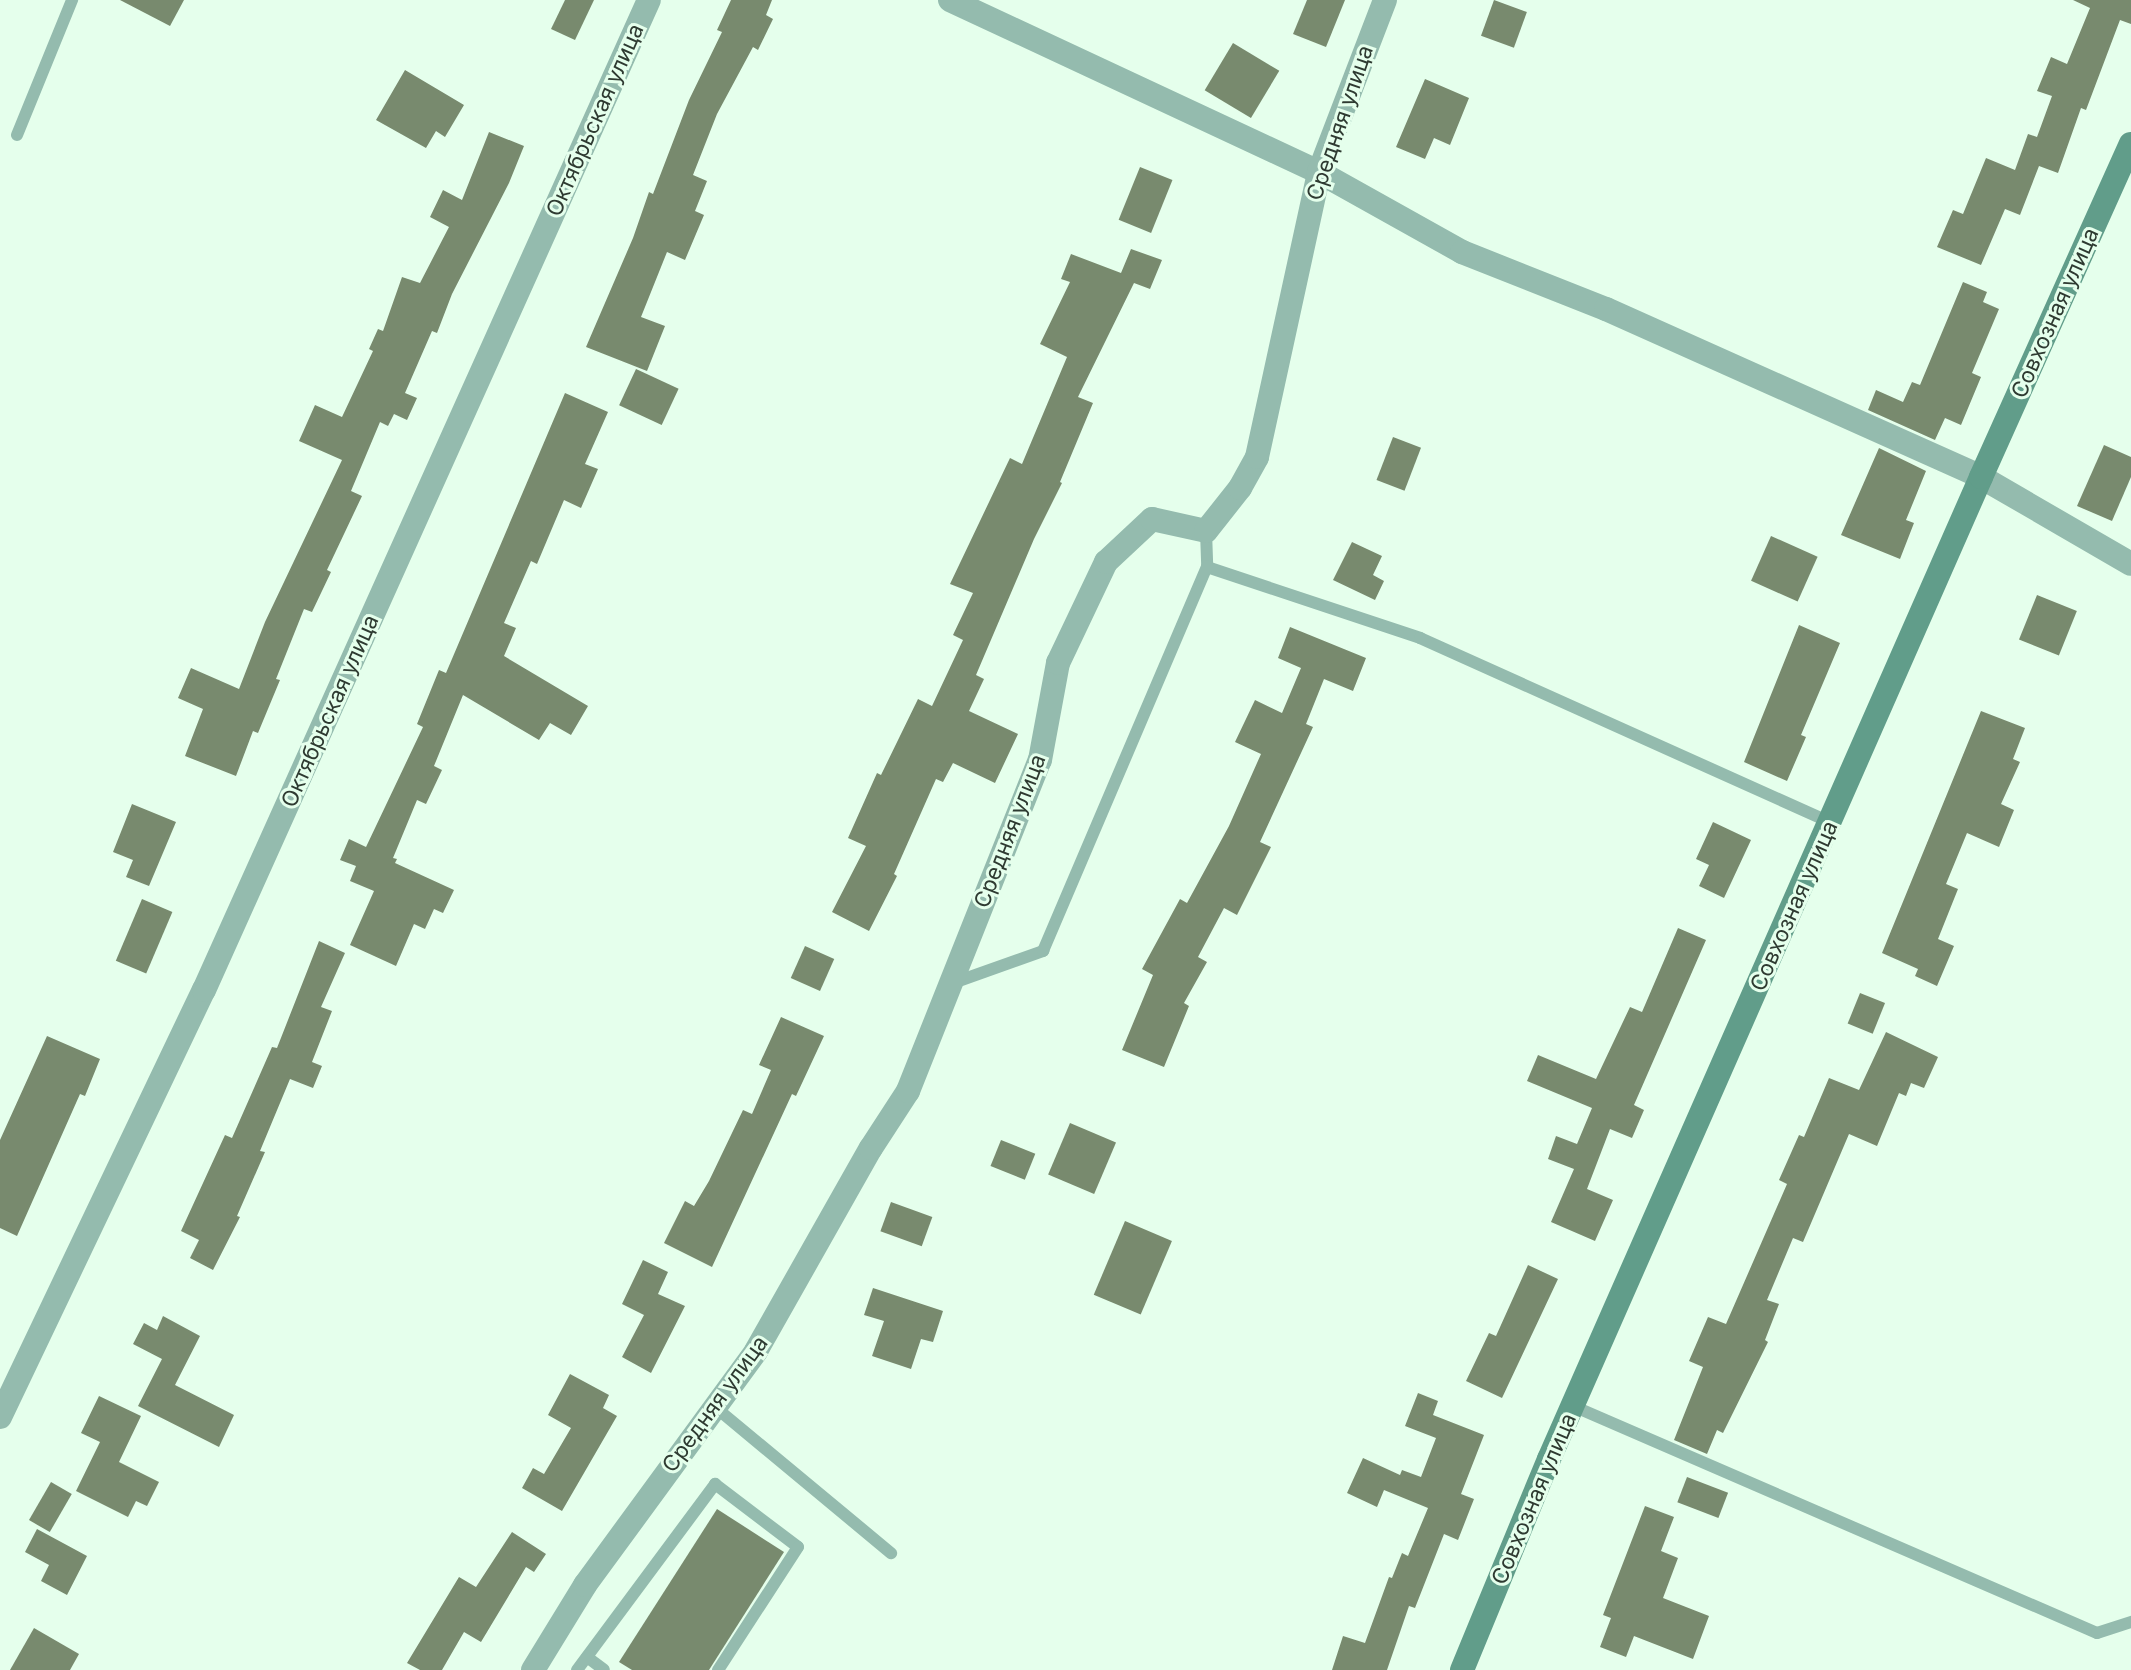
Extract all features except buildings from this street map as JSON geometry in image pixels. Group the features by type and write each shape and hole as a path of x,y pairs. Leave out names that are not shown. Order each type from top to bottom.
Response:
{"street":[{"name":"Октябрьская улица","path":"0,1417 204,990 649,0"},
{"path":"950,0 1319,172 1462,252 1606,309 1981,477 2131,564"},
{"name":"Средняя улица","path":"533,1670 585,1585 756,1351 871,1148 908,1091 1040,760 1058,663 1106,562 1152,519 1206,531 1240,488 1257,457 1319,172 1385,0"},
{"name":"Совхозная улица","path":"1462,1670 1573,1406 1981,477 2131,144"}],"lane":[{"path":"17,135 72,0"},
{"path":"951,984 1043,951 1207,567 1206,531"},
{"path":"1207,567 1420,638 1830,822"},
{"path":"1573,1406 2097,1633 2131,1622"},
{"path":"715,1407 891,1553"},
{"path":"577,1670 715,1484 798,1547 718,1670"},
{"path":"587,1657 604,1670"}]}
